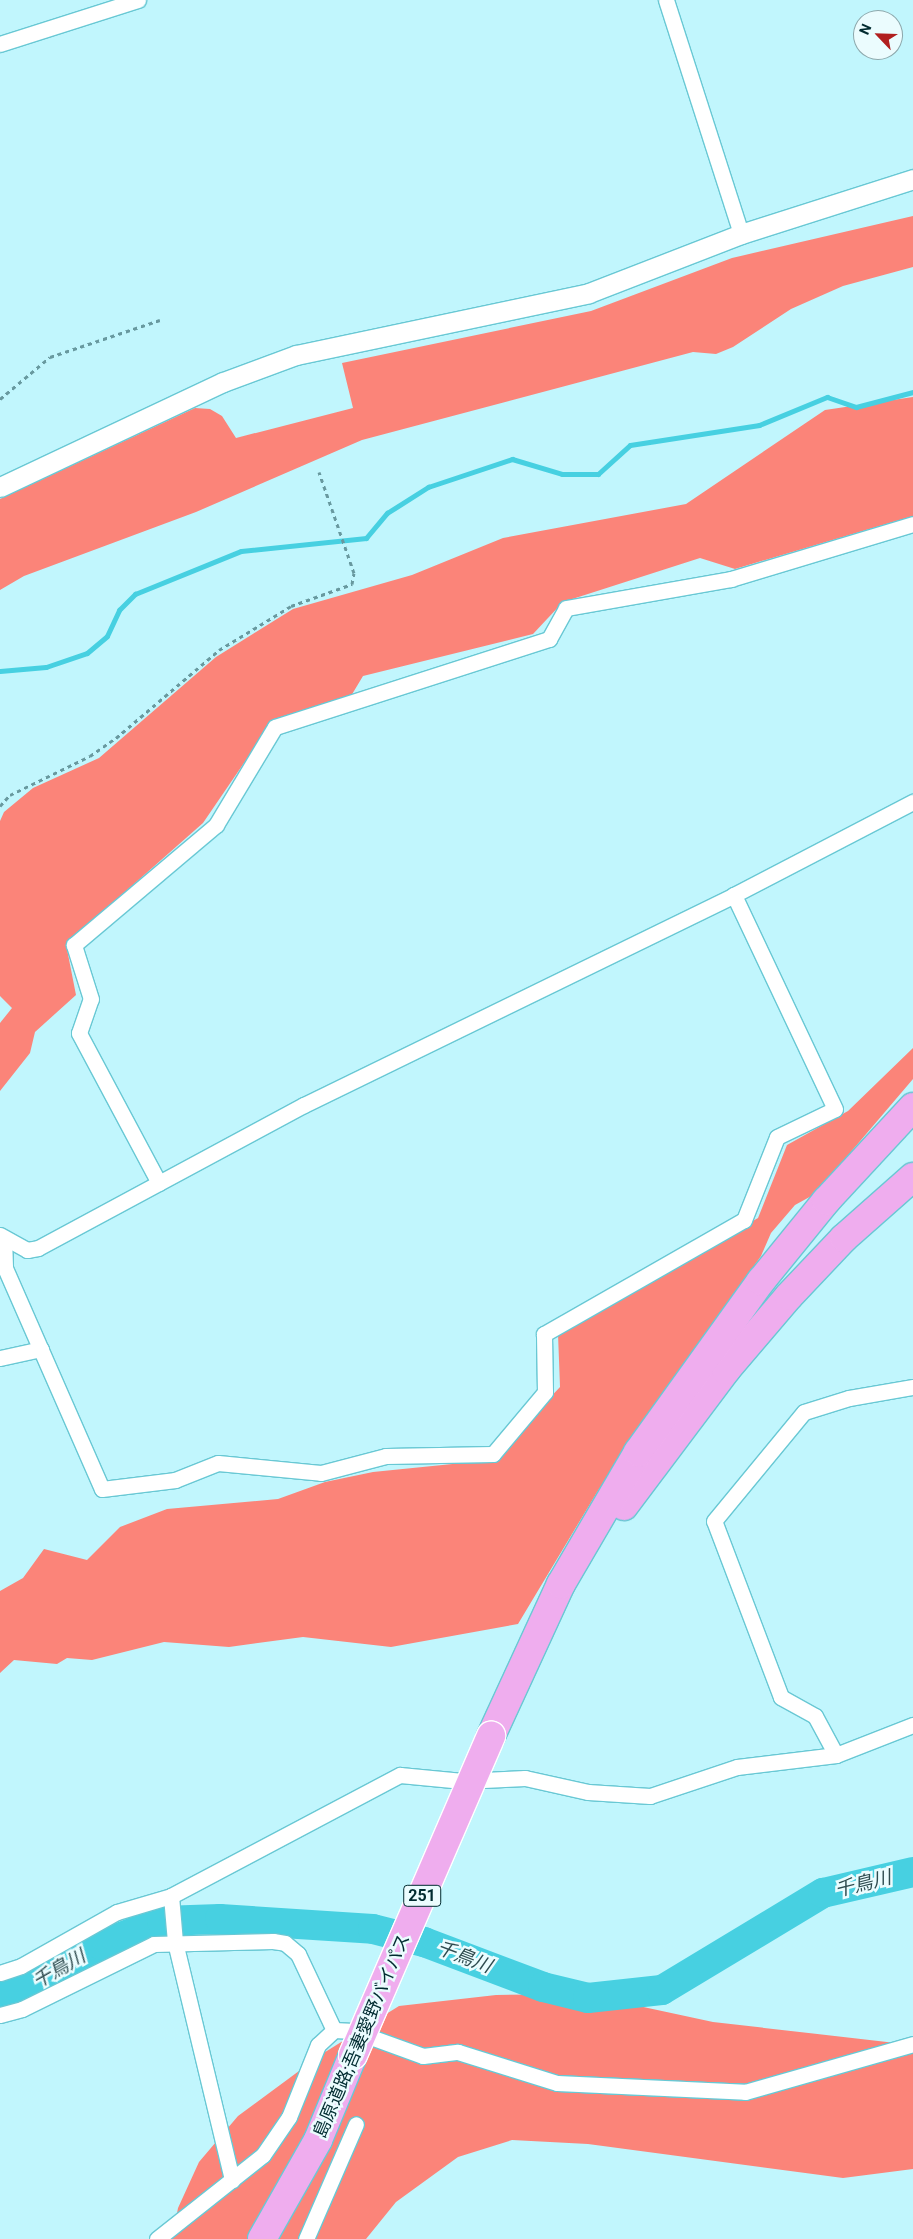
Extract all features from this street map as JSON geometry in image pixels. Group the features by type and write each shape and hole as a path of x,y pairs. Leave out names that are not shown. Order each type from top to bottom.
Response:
{"highway":[{"path":"525,1664 561,1584 598,1516 699,1365 826,1201 913,1107"},
{"path":"525,1664 622,1509 726,1370 844,1238 913,1177"},
{"name":"島原道路;吾妻愛野バイパス","path":"262,2239 318,2140 491,1736 525,1664"}],"street":[{"path":"0,44 138,0"},
{"path":"666,0 741,234"},
{"path":"0,487 223,382 296,355 590,293 741,234 913,179"},
{"path":"159,1183 79,1033 91,999 74,945 216,825 275,727 549,639 566,608 731,579 913,524"},
{"path":"2,1236 27,1250 38,1248 304,1105 734,895 913,802"},
{"path":"2,1236 5,1268 102,1489 175,1480 218,1463 321,1473 386,1456 493,1454 545,1392 544,1334 744,1220 777,1137 835,1109 734,895"},
{"path":"0,1358 41,1348"},
{"path":"836,1755 815,1716 781,1697 714,1521 804,1412 850,1398 913,1387"},
{"path":"0,1974 21,1966 117,1912 171,1900 400,1775 463,1781 525,1778 588,1792 650,1796 737,1767 836,1755 913,1725"},
{"path":"171,1900 174,1938 232,2180"},
{"path":"0,2015 40,2002 131,1953 174,1938 285,1943 298,1954 334,2030"},
{"path":"157,2239 232,2180 276,2139 290,2117 318,2045 334,2030 354,2031 423,2056 458,2052 557,2083 745,2092 913,2044"},
{"path":"306,2239 356,2124"}],"path":[{"path":"0,399 50,357 160,320"},
{"path":"0,806 10,795 90,756 116,738 219,650 291,606 352,584 354,573 319,472"}],"shaded area":[{"path":"913,216 913,267 843,286 791,309 733,347 716,354 693,352 362,440 196,512 24,576 0,590 0,499 195,408 210,409 222,416 236,438 353,408 342,363 591,311 732,258"},
{"path":"913,397 913,516 735,569 700,558 563,602 533,634 363,676 351,696 274,719 203,823 66,944 76,995 35,1032 30,1053 0,1091 0,1023 12,1008 0,996 0,821 4,812 33,788 99,758 216,657 293,609 412,575 503,538 686,504 825,410"},
{"path":"913,1048 913,1079 815,1194 795,1205 771,1233 761,1256 599,1489 518,1624 391,1647 303,1637 229,1647 164,1642 92,1660 67,1658 57,1664 14,1660 0,1673 0,1591 23,1578 44,1549 87,1560 120,1527 167,1509 278,1499 325,1482 373,1472 492,1460 560,1387 558,1334 758,1218 787,1145 848,1111"},
{"path":"583,1994 713,2022 913,2045 913,2169 843,2178 588,2144 512,2140 458,2157 396,2202 366,2239 172,2239 178,2208 199,2162 238,2116 322,2054 399,2006 496,1995"}],"waterway":[{"path":"0,671 46,667 87,653 107,636 119,610 135,594 241,551 366,538 387,513 428,487 512,459 562,474 598,474 630,445 759,425 827,397 856,407 913,392"},
{"name":"千鳥川","path":"0,1996 13,1994 101,1945 162,1921 220,1919 373,1929 424,1942 543,1987 588,1998 662,1990 823,1893 913,1872"}]}
